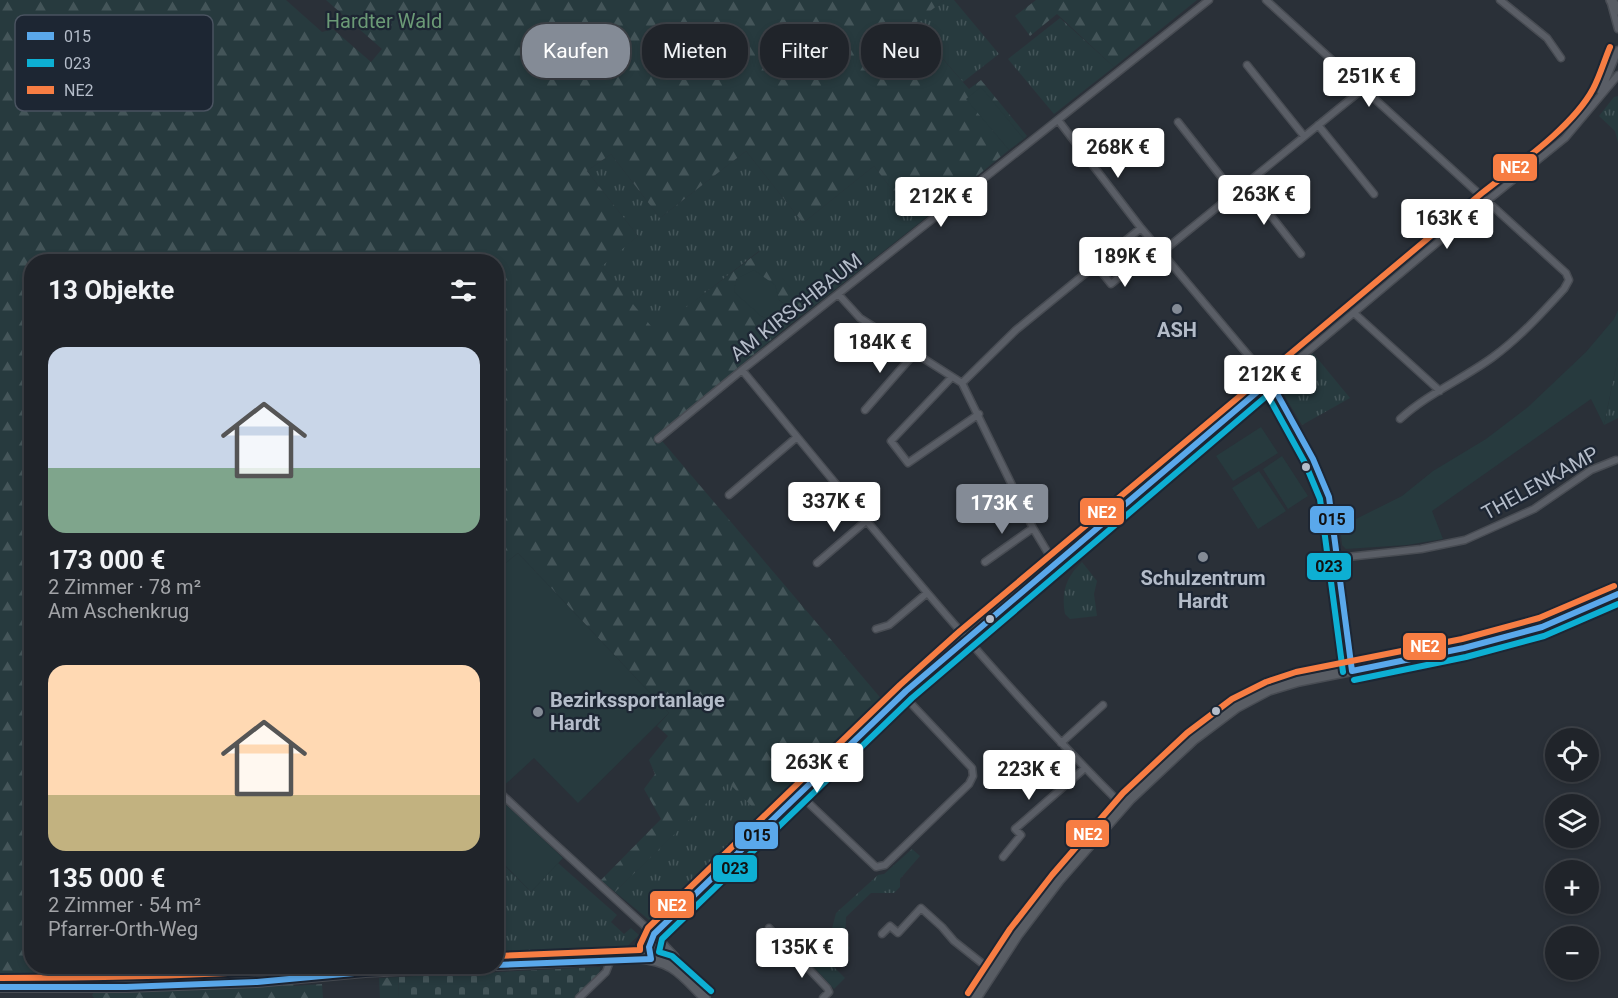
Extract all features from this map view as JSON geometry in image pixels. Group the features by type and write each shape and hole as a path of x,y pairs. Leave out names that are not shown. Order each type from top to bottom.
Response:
{"main road":[{"path":"1610,0 1618,10"},
{"path":"976,998 1018,934 1059,880 1123,806 1193,740 1237,707 1269,690 1299,681 1464,648 1542,627 1618,594"},
{"path":"504,965 651,959 667,963 684,976 705,998"},
{"path":"0,987 126,987 256,982 343,974"}],"street":[{"name":"AM KIRSCHBAUM","path":"658,439 1209,0"},
{"path":"1266,0 1488,200 1566,273 1569,280 1564,289 1513,341 1493,357 1413,407 1400,419"},
{"path":"1500,0 1547,38 1561,58"},
{"path":"1610,0 1618,29"},
{"path":"1600,95 1618,50"},
{"path":"1247,65 1304,136"},
{"path":"651,959 649,947 654,934 903,695 1053,563 1564,138 1618,75"},
{"path":"1096,265 1111,284 1246,184 1364,88"},
{"path":"1058,120 1141,228 1270,381 1323,481 1331,509 1352,670"},
{"path":"1179,122 1234,193"},
{"path":"1318,126 1374,194"},
{"path":"1246,184 1301,254"},
{"path":"962,382 1016,330 1141,228"},
{"path":"839,295 860,318 962,382 1033,528 1053,563"},
{"path":"1354,314 1440,391"},
{"path":"865,410 914,354"},
{"path":"742,370 866,521 1034,716 1123,806"},
{"path":"952,377 891,441 908,463 979,414"},
{"path":"729,495 797,437"},
{"name":"THELENKAMP","path":"1338,558 1421,549 1465,540 1534,509 1592,470 1616,460"},
{"path":"817,563 866,521"},
{"path":"985,562 1033,528"},
{"path":"876,629 889,625 927,593"},
{"path":"799,794 876,867 885,865 969,784 973,776 972,768 903,695"},
{"path":"1061,743 1103,705"},
{"path":"1003,857 1021,835 1015,829 1085,768"},
{"path":"504,796 654,934 675,956 684,976"},
{"path":"882,934 890,926 898,933 921,908 954,941 993,972"},
{"path":"769,928 789,949 800,954 807,967 827,988 829,992 823,998"},
{"path":"651,959 657,952 659,939"},
{"path":"579,998 606,972 611,959"}],"green space":[{"name":"Hardter Wald","path":"0,0 286,0 322,32 333,29 371,62 382,49 326,0 944,0 914,24 861,24 861,78 941,78 941,57 969,89 981,80 1027,136 1024,139 981,88 967,99 1009,150 918,224 874,166 803,223 746,151 660,218 611,154 587,171 638,236 602,266 655,331 760,251 809,310 801,316 779,300 761,316 787,327 657,435 884,702 763,818 728,782 615,892 601,880 661,819 644,789 655,774 649,760 668,736 657,726 669,713 518,553 504,564 504,254 24,254 24,974 293,974 294,986 322,984 323,998 94,998 92,995 103,981 0,980"},
{"path":"944,0 954,0 999,54 963,82 941,56 941,24 913,24"},
{"path":"1036,0 1197,0 1114,67 1057,14 1030,36 1015,16"},
{"path":"1060,18 1114,67 1054,114 1008,59"},
{"path":"981,87 1024,139 1009,150 966,99"},
{"path":"1618,96 1618,143 1615,131 1599,116 1614,97"},
{"path":"746,151 803,223 874,166 918,224 809,310 759,251 655,332 601,265 638,236 587,171 611,154 660,218"},
{"path":"754,270 775,285 779,300 801,316 787,327 761,316 734,292 736,279"},
{"path":"1618,310 1618,357 1604,425 1591,399 1432,511 1443,539 1407,545 1346,549 1342,545 1340,527 1402,496 1433,471 1486,439 1528,407 1586,352 1614,319"},
{"path":"1313,353 1350,398 1302,425 1283,393 1293,386 1300,387 1308,381 1297,366"},
{"path":"1618,357 1618,418 1604,425"},
{"path":"1261,427 1278,453 1233,481 1216,456"},
{"path":"1282,456 1308,496 1288,509 1263,469"},
{"path":"1259,471 1286,511 1258,529 1232,488"},
{"name":"Bezirkssportanlage Hardt","path":"518,553 669,713 578,803 534,758 504,786 504,564"},
{"path":"1082,562 1097,581 1094,594 1097,616 1070,619 1065,614 1064,592 1072,573"},
{"path":"728,781 763,818 654,924 615,892"},
{"path":"504,803 563,858 531,892 504,864"},
{"path":"912,849 920,856 900,879 900,887 894,893 871,893 846,917 845,943 850,948 833,966 845,978 834,989 812,965 826,952 836,913 878,875 884,874"},
{"path":"558,863 617,915 611,922 624,934 631,928 639,935 620,953 504,959 504,865 531,892"},
{"path":"600,967 599,976 574,998 399,998 398,977 504,974 504,972"},
{"path":"398,977 399,998 380,998 379,978"}],"transit line":[{"name":"NE2","path":"504,956 640,950 648,928 900,685 960,631 1482,193 1558,132 1584,104 1598,79 1610,47"},
{"name":"015","path":"1270,381 1313,459 1329,497 1352,671"},
{"name":"015","path":"651,959 649,947 654,934 906,691 1270,381"},
{"name":"023","path":"1262,385 1305,463 1320,499 1343,672"},
{"name":"023","path":"711,991 672,956 659,952 662,939 912,698 1276,388"},
{"name":"NE2","path":"968,993 1010,929 1052,875 1123,793 1187,733 1232,699 1266,682 1296,672 1462,639 1539,618 1614,586"},
{"name":"015","path":"1352,671 1464,648 1542,627 1618,594"},
{"name":"023","path":"1354,680 1466,657 1544,636 1618,604"},
{"name":"015","path":"504,965 651,959"},
{"name":"NE2","path":"0,978 208,974"},
{"name":"015","path":"0,987 126,987 257,982 343,974"}],"place":[{"name":"ASH","path":"1177,309"},
{"name":"Schulzentrum Hardt","path":"1203,557"},
{"name":"Bezirkssportanlage Hardt","path":"538,712"}]}
